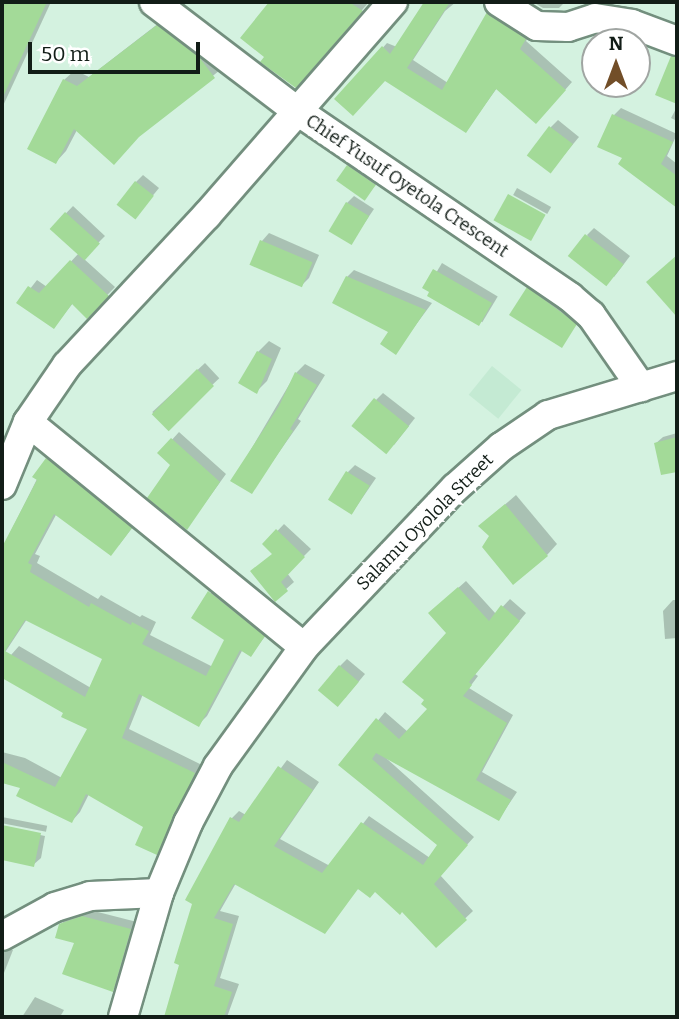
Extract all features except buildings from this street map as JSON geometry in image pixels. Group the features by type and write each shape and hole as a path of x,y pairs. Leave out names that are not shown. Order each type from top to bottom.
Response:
{"street":[{"name":"Chief Yusuf Oyetola Crescent","path":"154,2 296,110 570,297 591,315 641,387"},
{"path":"2,485 15,423 207,215 393,2"},
{"path":"499,2 537,26 568,27 595,18 632,24 677,41"},
{"name":"Salamu Oyolola Street","path":"123,1017 159,893 188,823 218,766 303,646 455,488 501,447 548,415 677,376"},
{"path":"15,423 303,646"},
{"path":"2,936 55,907 90,896 159,893"}],"shaded area":[{"path":"492,366 522,390 498,419 469,395"}]}
